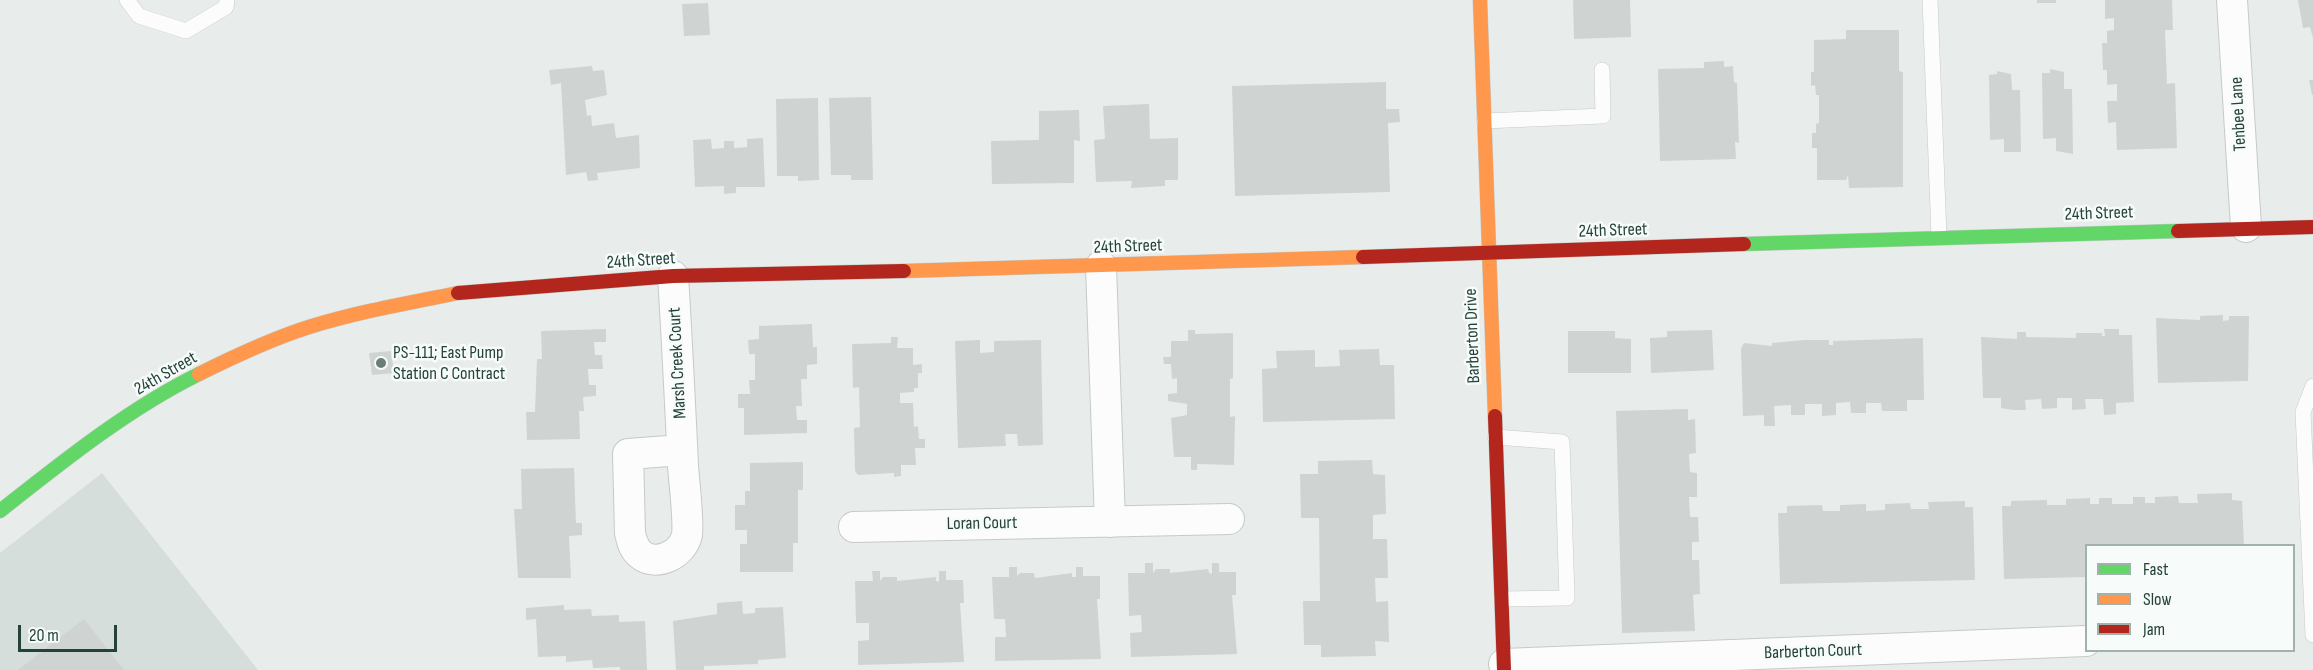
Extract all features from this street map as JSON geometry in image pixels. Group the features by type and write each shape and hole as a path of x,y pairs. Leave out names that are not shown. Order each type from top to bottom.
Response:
{"street":[{"name":"Barberton Drive","path":"1480,0 1504,667"},
{"name":"Tenbee Lane","path":"2232,0 2246,227"},
{"name":"24th Street","path":"0,511 72,454 179,384 243,352 310,327 394,306 469,291 674,276 1101,266 2246,227 2313,227"},
{"path":"1101,266 1110,522"},
{"name":"Marsh Creek Court","path":"674,276 682,450"},
{"name":"Loran Court","path":"854,527 1228,519"},
{"name":"Barberton Court","path":"1504,667 2085,641"}],"lane":[{"path":"127,0 139,16 186,31 226,7 227,0"},
{"path":"1930,0 1939,237"},
{"path":"1484,121 1603,116 1602,70"},
{"path":"2313,386 2303,412 2313,635"},
{"path":"1495,438 1562,442 1567,598 1502,599"}],"shaded area":[{"path":"102,473 258,670 0,670 0,553"}],"building":[{"path":"1573,0 1630,0 1631,37 1574,39"},
{"path":"2037,0 2056,0 2056,3 2037,3"},
{"path":"2105,0 2172,0 2173,30 2165,30 2167,84 2175,83 2177,148 2117,150 2116,122 2108,123 2107,101 2117,101 2117,84 2107,85 2107,70 2103,70 2102,43 2107,43 2107,31 2114,30 2114,18 2105,19"},
{"path":"2298,0 2313,0 2313,38 2310,27 2303,28"},
{"path":"708,3 710,35 684,36 682,4"},
{"path":"1846,30 1899,30 1899,71 1903,72 1903,187 1849,188 1848,175 1846,180 1817,180 1817,148 1812,148 1812,133 1816,133 1816,124 1819,123 1819,95 1816,95 1815,85 1811,86 1811,72 1814,72 1814,40 1846,39"},
{"path":"1724,61 1724,67 1733,66 1734,82 1737,83 1739,143 1735,142 1736,159 1660,161 1658,69 1704,68 1704,62"},
{"path":"592,66 593,71 604,70 607,95 585,100 587,116 591,115 592,126 614,123 616,138 639,135 640,168 597,173 598,180 588,181 586,172 566,175 561,83 551,85 549,70"},
{"path":"2050,69 2064,72 2064,89 2072,89 2073,154 2056,151 2056,138 2043,139 2042,73 2050,73"},
{"path":"1997,71 2011,74 2012,90 2020,90 2021,152 2004,152 2004,139 1990,140 1989,75 1997,74"},
{"path":"2309,80 2313,80 2313,95 2312,95"},
{"path":"1386,82 1386,109 1399,109 1400,122 1388,123 1390,192 1235,196 1232,86"},
{"path":"871,97 873,180 851,180 851,175 831,175 829,98"},
{"path":"818,98 819,180 798,181 798,176 777,176 776,99"},
{"path":"1149,104 1150,139 1178,138 1178,180 1165,180 1165,186 1131,188 1132,181 1096,182 1094,140 1105,139 1103,106"},
{"path":"1079,110 1080,141 1074,140 1074,183 992,184 991,141 1039,140 1039,111"},
{"path":"763,138 765,187 736,187 736,193 724,194 724,186 695,187 693,140 711,139 712,149 724,148 724,141 734,141 734,148 747,147 747,139"},
{"path":"2223,315 2223,321 2229,320 2229,316 2249,316 2248,381 2158,383 2156,318 2200,320 2200,316"},
{"path":"812,324 813,347 817,347 817,364 807,365 807,379 801,379 802,406 796,406 797,420 807,420 807,433 744,435 744,408 738,408 738,394 750,394 749,380 755,380 755,354 749,354 748,340 759,339 759,326"},
{"path":"606,329 606,342 594,342 595,355 602,355 603,369 588,369 589,385 596,385 596,396 583,397 584,411 579,411 580,439 527,440 526,412 535,412 537,359 542,359 541,331"},
{"path":"2104,329 2119,329 2119,335 2132,335 2134,402 2116,403 2116,414 2104,415 2103,399 2085,399 2086,409 2072,410 2072,398 2057,398 2057,408 2042,409 2041,399 2025,400 2026,410 2013,410 2001,408 2001,398 1983,398 1981,337 2017,339 2017,332 2026,332 2026,337 2076,338 2076,333 2102,333 2102,336 2105,336"},
{"path":"1188,330 1195,330 1195,334 1233,333 1230,417 1235,416 1234,465 1197,464 1197,470 1191,470 1191,457 1174,457 1171,418 1187,415 1187,404 1168,401 1168,394 1177,393 1177,378 1172,379 1171,364 1164,364 1163,357 1171,357 1171,341 1188,341"},
{"path":"1712,330 1714,370 1651,373 1650,338 1667,337 1667,331"},
{"path":"1568,331 1615,331 1615,338 1631,339 1631,373 1568,373"},
{"path":"891,337 898,337 897,348 913,348 913,365 922,364 922,373 918,373 918,388 914,388 914,392 900,393 900,403 913,403 914,427 918,426 919,439 925,439 925,448 915,448 916,465 901,465 901,476 894,477 894,473 858,475 855,471 854,428 860,427 859,387 853,388 852,344 891,343"},
{"path":"1923,338 1924,400 1907,400 1907,411 1882,411 1881,403 1866,403 1866,413 1851,413 1850,402 1836,403 1836,415 1822,416 1822,404 1805,404 1805,415 1791,415 1791,405 1774,406 1775,426 1764,426 1764,415 1743,416 1741,348 1744,343 1772,346 1772,343 1829,340 1829,345 1833,345 1833,341"},
{"path":"980,340 980,353 994,352 994,341 1041,340 1043,445 1018,446 1017,434 1005,434 1006,446 958,448 955,341"},
{"path":"1379,349 1380,365 1394,365 1395,419 1263,422 1262,369 1277,368 1276,351 1315,350 1315,367 1340,366 1339,350"},
{"name":"PS-111; East Pump Station C Contract","path":"391,351 394,373 372,375 369,353"},
{"path":"1688,409 1688,420 1695,419 1696,453 1689,454 1690,472 1697,473 1697,497 1689,497 1690,517 1698,517 1699,542 1692,542 1692,560 1699,560 1700,594 1693,595 1695,631 1622,633 1616,411"},
{"path":"1372,460 1373,474 1385,475 1386,514 1373,515 1373,539 1387,539 1388,578 1375,578 1376,602 1388,601 1389,642 1375,641 1376,656 1321,657 1321,645 1304,645 1303,601 1320,601 1319,518 1301,518 1300,474 1318,474 1318,461"},
{"path":"803,462 803,490 798,490 798,543 793,543 793,572 740,572 740,544 747,544 747,530 735,530 735,505 745,505 745,491 750,491 750,463"},
{"path":"574,468 576,523 582,523 582,535 569,536 571,578 518,578 514,509 522,509 521,469"},
{"path":"2232,493 2232,500 2242,501 2244,544 2085,544 2085,577 2004,579 2002,506 2011,506 2011,501 2047,500 2047,505 2066,505 2066,499 2090,498 2090,504 2099,504 2099,498 2112,498 2112,504 2133,504 2133,497 2145,497 2145,503 2155,503 2155,497 2178,496 2179,503 2198,503 2197,494"},
{"path":"1965,501 1965,507 1973,507 1975,580 1780,584 1778,513 1787,513 1787,506 1822,505 1823,511 1840,511 1840,505 1866,504 1866,511 1885,510 1885,504 1910,503 1911,509 1929,509 1928,502"},
{"path":"1145,563 1153,563 1153,573 1156,569 1170,569 1170,573 1208,569 1212,574 1212,563 1219,563 1219,572 1236,572 1236,595 1232,595 1237,654 1131,657 1130,633 1142,632 1141,615 1129,616 1128,573 1145,573"},
{"path":"1009,567 1017,567 1017,576 1020,573 1034,573 1035,578 1072,573 1072,577 1076,577 1076,567 1083,567 1083,576 1100,576 1100,599 1097,599 1101,659 995,661 995,637 1006,637 1005,619 994,619 992,577 1009,577"},
{"path":"872,571 880,571 880,581 883,577 897,577 897,581 936,577 936,581 939,582 939,571 946,571 946,580 963,580 964,603 960,603 964,662 858,665 858,641 869,640 869,623 856,623 855,581 873,581"},
{"path":"742,601 743,614 755,613 755,608 783,607 786,658 758,660 758,664 704,666 704,670 676,670 673,621 717,614 717,603"},
{"path":"564,605 564,610 591,609 592,616 619,615 619,622 645,621 647,670 620,670 620,667 593,668 592,660 566,662 566,656 538,657 536,619 526,620 526,608"},
{"path":"84,619 124,670 18,670"}],"traffic: fast":[{"path":"1744,244 2178,231"},
{"path":"0,511 71,455 121,420 199,374"}],"traffic: slow":[{"path":"1480,0 1495,416"},
{"path":"904,271 1363,257"},
{"path":"199,374 253,348 309,327 364,312 458,293"}],"traffic: jam":[{"path":"2178,231 2313,227"},
{"path":"1363,257 1744,244"},
{"path":"458,293 673,276 904,271"},
{"path":"1495,416 1504,670"}],"place":[{"name":"PS-111; East Pump Station C Contract","path":"381,363"}]}
